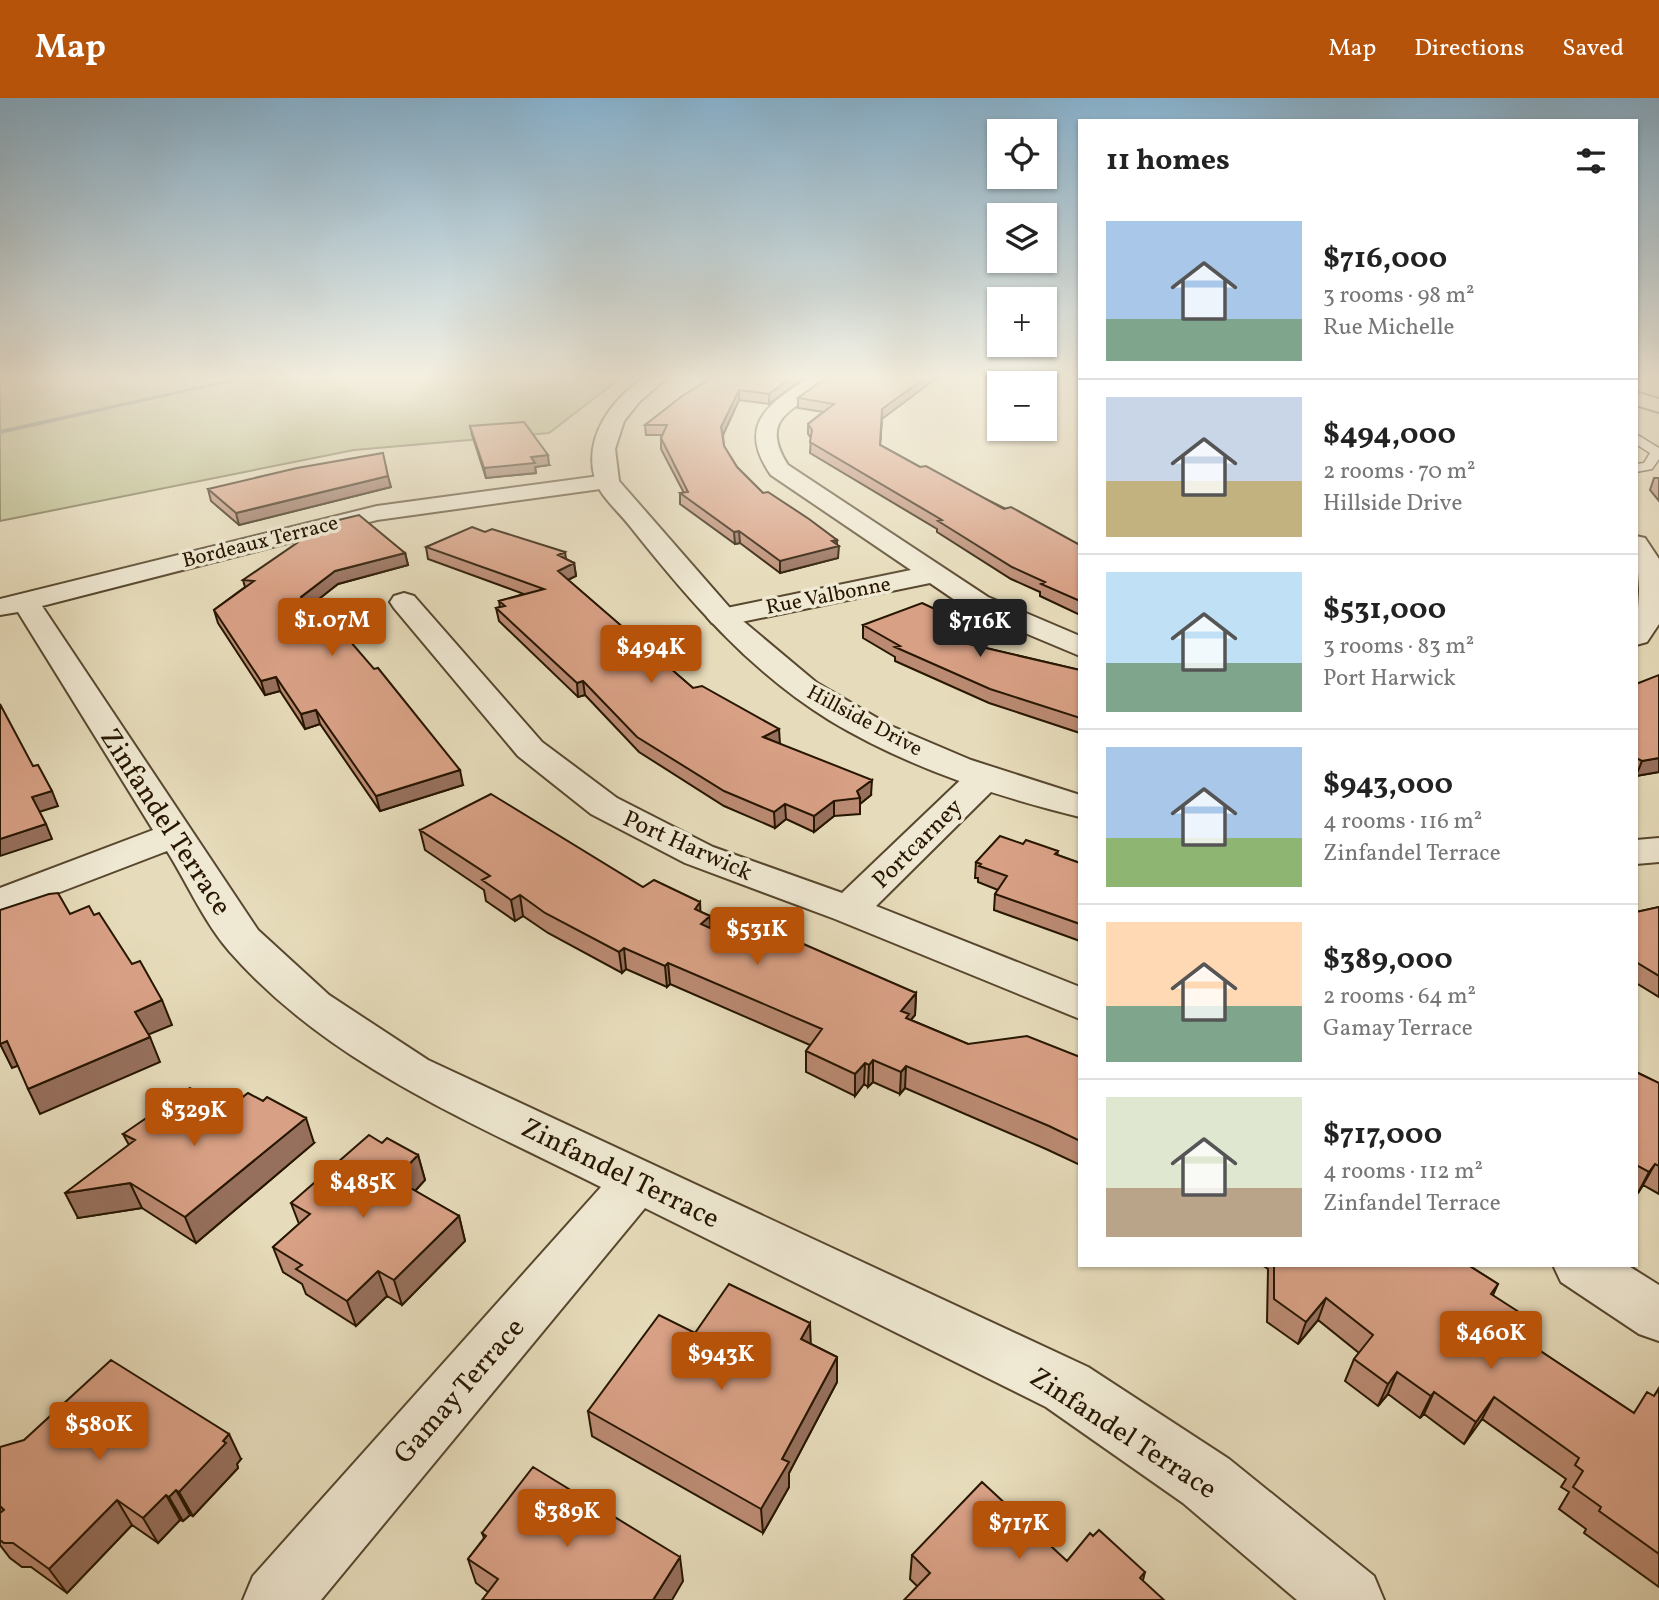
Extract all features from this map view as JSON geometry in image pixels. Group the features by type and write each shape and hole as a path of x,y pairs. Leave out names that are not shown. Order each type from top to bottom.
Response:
{"street":[{"path":"603,447 601,455 607,482"},
{"path":"768,447 772,461 779,470 978,603 1078,647"},
{"name":"Bordeaux Terrace","path":"13,604 377,513 607,482"},
{"name":"Hillside Drive","path":"607,482 722,617 772,664 828,705 901,743 985,777 1078,805"},
{"path":"1638,546 1651,562 1658,594 1657,609 1638,633"},
{"name":"Rue Valbonne","path":"722,617 934,574"},
{"name":"Port Harwick","path":"404,603 530,749 576,787 648,831 699,855 849,910 1078,1003"},
{"name":"Zinfandel Terrace","path":"13,604 174,835 243,940 313,1006 411,1072 1067,1387 1206,1481 1350,1600"},
{"name":"Portcarney","path":"849,910 985,777"},
{"path":"0,902 174,835"},
{"path":"1638,852 1659,850"},
{"name":"Gamay Terrace","path":"277,1600 639,1180"},
{"path":"1584,1267 1659,1316"}],"lane":[{"path":"1638,468 1648,466 1657,452 1650,447"}],"green space":[{"path":"0,447 387,447 354,450 0,521"}],"building":[{"path":"477,447 542,447 548,455 531,457 535,463 484,468"},
{"path":"666,447 725,447 737,467 763,493 768,492 809,519 837,540 832,541 839,546 780,561 680,493 688,492"},
{"path":"819,447 884,447 920,467 926,466 1004,509 1011,507 1078,544 1078,600 1041,584 1045,582 1012,567 938,521 942,520"},
{"path":"383,453 388,476 236,513 208,489 297,468"},
{"path":"359,515 405,553 335,571 301,597 332,637 344,634 374,669 378,668 460,770 376,796 316,710 301,714 276,677 261,681 214,610 254,581 243,580 326,523"},
{"path":"472,527 485,532 492,529 565,552 558,555 574,563 558,571 693,688 702,686 779,729 763,737 872,780 857,791 860,798 834,801 814,816 785,804 774,812 724,791 637,737 583,681 577,683 496,608 505,606 499,601 544,589 426,547"},
{"path":"922,603 967,624 964,643 1078,670 1078,717 990,689 895,647 900,646 863,625"},
{"path":"1659,675 1659,758 1642,761 1638,759 1638,683"},
{"path":"0,704 33,766 38,765 52,791 32,797 46,824 0,839"},
{"path":"491,794 643,887 654,880 700,902 695,909 710,916 701,924 752,947 769,945 781,950 792,939 916,993 901,1011 909,1014 906,1018 968,1044 1027,1036 1078,1056 1078,1140 906,1066 901,1072 873,1060 869,1065 865,1063 855,1074 806,1051 822,1029 668,963 665,966 624,948 619,952 545,913 520,895 511,900 482,880 490,876 420,830"},
{"path":"1000,836 1023,844 1026,840 1058,851 1055,854 1078,862 1078,923 995,894 1007,876 979,866 981,864 976,862"},
{"path":"58,893 70,914 89,906 94,915 99,913 132,964 140,961 162,1000 135,1012 150,1037 28,1089 7,1041 0,1044 0,910"},
{"path":"1659,907 1659,976 1638,963 1638,912"},
{"path":"1638,1073 1659,1083 1659,1166 1655,1164 1649,1172 1638,1166"},
{"path":"190,1088 227,1109 248,1093 263,1101 267,1097 306,1118 185,1217 130,1183 65,1193 135,1140 123,1134"},
{"path":"369,1135 382,1143 387,1138 418,1155 395,1179 459,1216 394,1280 378,1271 347,1301 296,1269 302,1265 273,1247 310,1214 291,1203"},
{"path":"1274,1267 1471,1267 1498,1284 1491,1294 1522,1314 1514,1327 1533,1340 1530,1344 1634,1413 1647,1392 1654,1396 1659,1389 1659,1554 1599,1511 1601,1507 1573,1487 1583,1471 1575,1465 1579,1458 1494,1397 1476,1422 1434,1392 1431,1396 1397,1372 1388,1384 1354,1359 1373,1335 1326,1298 1306,1322 1274,1299"},
{"path":"729,1284 810,1323 801,1339 837,1357 782,1459 789,1462 761,1509 588,1411 659,1315 695,1333"},
{"path":"111,1360 229,1434 223,1441 226,1443 179,1492 176,1490 169,1497 166,1495 143,1518 117,1500 49,1569 13,1543 0,1540 0,1513 4,1510 0,1506 0,1447 24,1440"},
{"path":"533,1467 680,1557 653,1600 482,1600 498,1579 468,1559 486,1536 482,1533"},
{"path":"982,1482 1067,1561 1090,1533 1093,1536 1099,1530 1145,1572 1140,1578 1164,1600 904,1600 930,1573 912,1555"}]}
